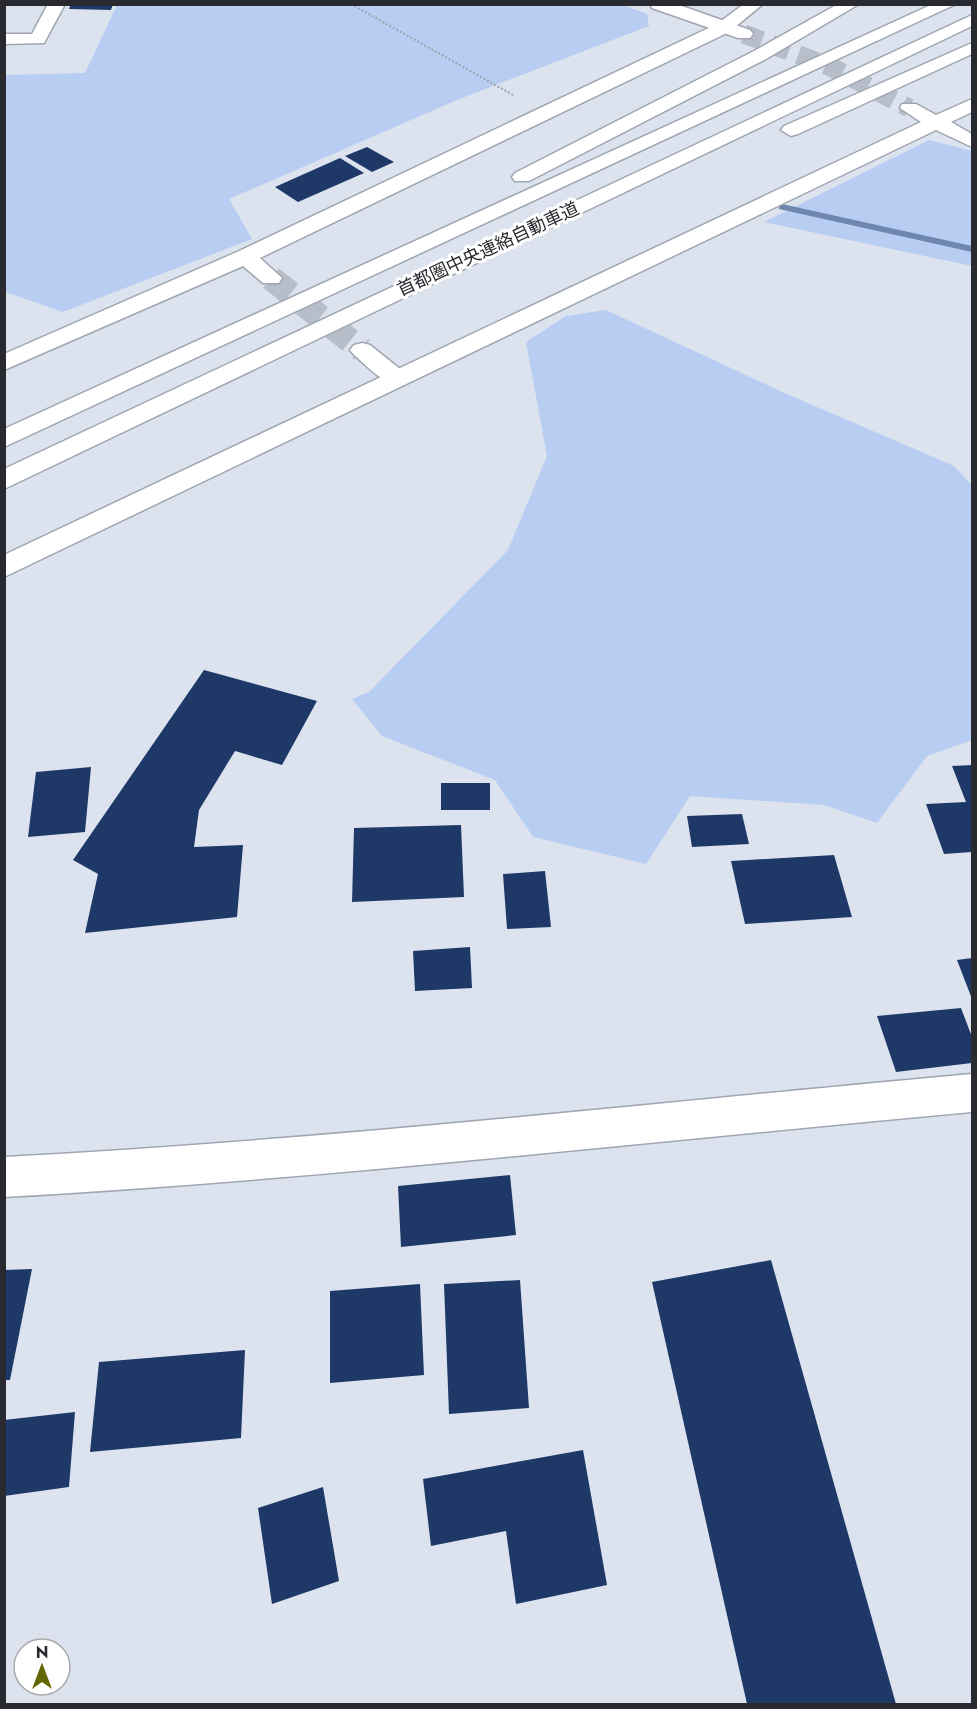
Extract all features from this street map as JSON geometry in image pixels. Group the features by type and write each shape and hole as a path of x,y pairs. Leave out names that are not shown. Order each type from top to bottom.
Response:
{"main road":[{"path":"4,39 38,39 57,4"},
{"path":"658,4 744,34"},
{"path":"4,363 244,257 543,112 723,28 755,4"},
{"path":"507,184 760,55 851,4"},
{"name":"首都圏中央連絡自動車道","path":"4,440 948,4"},
{"name":"首都圏中央連絡自動車道","path":"4,480 972,20"},
{"path":"109,429 767,141 972,48"},
{"path":"4,567 972,105"},
{"path":"909,108 972,141"},
{"path":"85,401 486,195"},
{"path":"244,257 271,278"},
{"path":"363,350 397,378"},
{"path":"4,1177 169,1168 397,1149 684,1119 972,1093"}],"path":[{"path":"351,4 543,112"}],"shaded area":[{"path":"117,5 623,5 647,14 649,26 457,100 229,199 252,239 63,312 5,292 5,75 85,73"},
{"path":"929,140 972,151 972,266 764,222"},
{"path":"606,310 780,391 954,466 972,485 972,740 927,756 877,823 824,805 690,796 646,864 533,837 495,780 382,736 352,699 369,692 508,550 547,456 526,342 566,316"}],"building":[{"path":"71,4 113,4 111,10 69,9"},
{"path":"367,147 394,162 372,172 345,156"},
{"path":"340,158 364,173 298,202 275,187"},
{"path":"204,670 317,701 282,765 235,751 199,810 194,847 243,845 237,917 85,933 98,874 73,860"},
{"path":"972,765 972,852 944,854 926,804 966,802 952,766"},
{"path":"91,767 85,832 28,837 36,772"},
{"path":"441,783 490,783 490,810 441,810"},
{"path":"742,814 749,844 692,847 687,816"},
{"path":"461,825 464,897 352,902 354,828"},
{"path":"834,855 852,917 745,924 731,861"},
{"path":"545,871 551,927 507,929 503,874"},
{"path":"470,947 472,988 415,991 413,951"},
{"path":"972,958 972,999 957,960"},
{"path":"961,1008 972,1037 972,1063 896,1072 877,1016"},
{"path":"510,1175 516,1235 401,1247 398,1186"},
{"path":"771,1260 896,1704 747,1704 652,1282"},
{"path":"32,1269 10,1380 4,1380 4,1270"},
{"path":"520,1280 529,1408 449,1414 444,1284"},
{"path":"420,1284 424,1375 330,1383 330,1291"},
{"path":"245,1350 241,1438 90,1452 99,1362"},
{"path":"75,1412 69,1487 4,1496 4,1420"},
{"path":"583,1450 607,1585 516,1604 506,1531 431,1546 423,1479"},
{"path":"323,1487 339,1581 272,1604 258,1508"}],"waterway":[{"path":"782,207 972,249"}],"tunnel":[{"path":"744,34 831,67 909,108"},
{"path":"271,278 362,350"}]}
